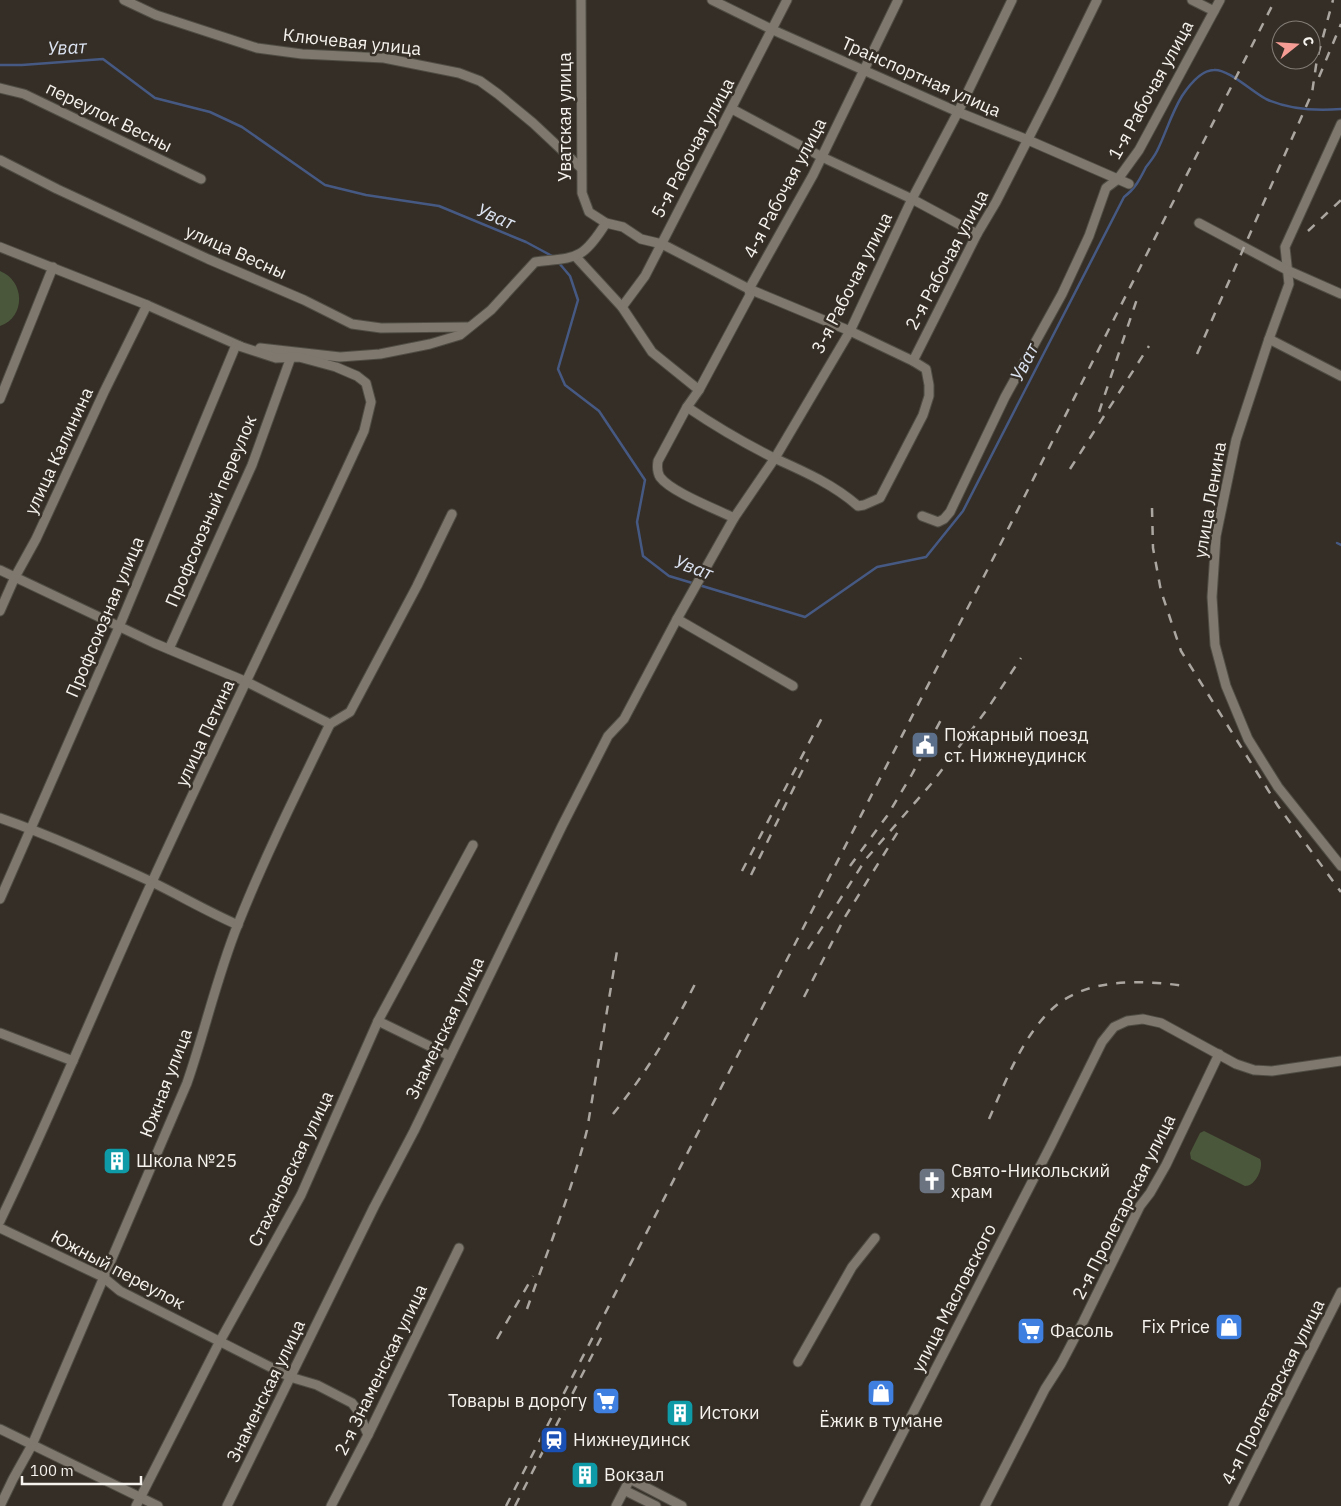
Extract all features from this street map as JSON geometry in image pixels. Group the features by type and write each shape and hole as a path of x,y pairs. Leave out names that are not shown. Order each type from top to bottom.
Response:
{"street":[{"name":"Ключевая улица","path":"124,0 156,15 257,48 302,54 384,58 459,73 480,81 498,94 533,123 581,168"},
{"name":"Уватская улица","path":"581,0 581,168 582,193 589,212 606,223 623,227 641,239 662,244 749,289 850,331 913,360"},
{"name":"Транспортная улица","path":"712,0 773,30 958,112 1129,184"},
{"name":"5-я Рабочая улица","path":"622,307 645,276 787,0"},
{"name":"4-я Рабочая улица","path":"734,518 697,501 667,484 660,476 657,468 658,461 687,407 699,390 750,295 749,289 822,157 898,0"},
{"name":"3-я Рабочая улица","path":"705,572 734,518 775,458 850,331 912,199 958,112 1012,0"},
{"name":"2-я Рабочая улица","path":"913,360 977,234 1028,140 1097,0"},
{"path":"1192,0 1214,11"},
{"name":"1-я Рабочая улица","path":"922,516 938,522 944,519 950,512 1005,397 1062,294 1089,236 1106,188 1118,179 1139,150 1220,0"},
{"name":"переулок Весны","path":"0,88 24,94 201,179"},
{"path":"732,109 822,157 912,199 977,234"},
{"name":"улица Ленина","path":"1341,124 1285,247 1289,284 1268,339 1236,440 1216,536 1212,597 1215,644 1226,686 1248,739 1278,788 1341,866"},
{"name":"улица Весны","path":"0,160 57,189 208,259 304,300 352,324 381,328 470,327"},
{"path":"0,247 147,305 236,345 340,357 380,354 430,344 460,335 491,310 535,262 576,257 592,245 606,223"},
{"path":"1199,223 1287,270 1341,294"},
{"path":"576,257 622,307 652,352 699,390"},
{"path":"0,399 53,267"},
{"name":"улица Калинина","path":"0,611 147,305"},
{"path":"1268,339 1341,376"},
{"name":"улица Петина","path":"0,1221 152,882 364,431 371,402 366,383 358,376 336,367 291,357 276,358 236,345"},
{"name":"Профсоюзная улица","path":"0,899 119,627 236,345"},
{"name":"Профсоюзный переулок","path":"169,649 252,465 291,357"},
{"path":"687,407 725,432 802,470 846,496 858,506 864,505 880,498 924,415 930,385 926,369 913,360"},
{"path":"0,570 119,627 247,682 330,724 350,712 417,586 452,514"},
{"name":"Знаменская улица","path":"227,1506 608,736 624,719 705,572"},
{"path":"677,620 794,686"},
{"name":"Южная улица","path":"0,1506 32,1445 187,1083 203,1036 215,988 238,925 264,862 330,724"},
{"path":"0,818 55,838 152,882 238,925"},
{"name":"Стахановская улица","path":"136,1506 220,1341 301,1195 378,1021 473,844"},
{"name":"улица Масловского","path":"865,1506 1102,1042 1114,1027 1127,1021 1143,1019 1161,1023 1236,1064 1254,1070 1272,1071 1341,1061"},
{"path":"378,1021 450,1056"},
{"path":"0,1034 73,1061"},
{"name":"2-я Пролетарская улица","path":"985,1506 1045,1389 1061,1364 1083,1322 1140,1206 1166,1165 1219,1054"},
{"name":"Южный переулок","path":"0,1228 103,1277 120,1291 290,1377 317,1385 352,1403 358,1411 368,1435"},
{"path":"798,1362 852,1267 876,1238"},
{"name":"2-я Знаменская улица","path":"331,1506 368,1435 459,1248"},
{"name":"4-я Пролетарская улица","path":"1233,1506 1341,1292"},
{"path":"0,1429 158,1506"},
{"path":"616,1506 626,1491 630,1479 682,1506"},
{"path":"626,1491 656,1506"}],"green space":[{"path":"0,271 14,283 18,290 19,299 14,315 0,326"},
{"path":"1204,1131 1260,1159 1260,1171 1253,1183 1245,1186 1191,1159 1190,1153 1200,1133"}],"waterway":[{"name":"Уват","path":"0,65 103,59 155,98 210,112 242,127 325,185 366,195 439,206 526,242 554,257"},
{"name":"Уват","path":"559,263 570,276 578,300 558,369 565,385 599,411 645,480 637,522 643,556 669,576 805,617 877,567 926,557 963,511 1124,197 1134,187 1155,155 1178,103 1195,80 1209,71 1220,71 1275,103 1303,109 1341,109"},
{"path":"1337,543 1341,545"}],"railway":[{"path":"506,1506 998,549 1275,0"},
{"path":"1197,354 1312,93 1317,59 1333,0"},
{"path":"1319,77 1341,24"},
{"path":"1308,231 1341,200"},
{"path":"1099,412 1138,296"},
{"path":"1070,469 1149,346"},
{"path":"1152,508 1153,548 1161,591 1181,651 1278,806 1341,892"},
{"path":"808,949 866,859 932,783 988,708 1021,658"},
{"path":"742,871 823,716"},
{"path":"850,866 887,816 942,718"},
{"path":"751,875 808,759"},
{"path":"804,997 845,917 899,830"},
{"path":"527,1309 567,1198 587,1130 618,945"},
{"path":"613,1114 658,1050 696,982"},
{"path":"989,1119 1008,1075 1031,1034 1040,1021 1065,999 1080,991 1115,983 1133,982 1185,986"},
{"path":"497,1339 533,1276"},
{"path":"515,1506 603,1334"}],"place":[{"name":"Пожарный поезд ст. Нижнеудинск","path":"925,745"},
{"name":"Школа №25","path":"117,1161"},
{"name":"Свято-Никольский храм","path":"932,1181"},
{"name":"Fix Price","path":"1229,1327"},
{"name":"Фасоль","path":"1031,1331"},
{"name":"Ёжик в тумане","path":"881,1393"},
{"name":"Товары в дорогу","path":"606,1401"},
{"name":"Истоки","path":"680,1413"},
{"name":"Нижнеудинск","path":"554,1440"},
{"name":"Вокзал","path":"585,1475"}]}
